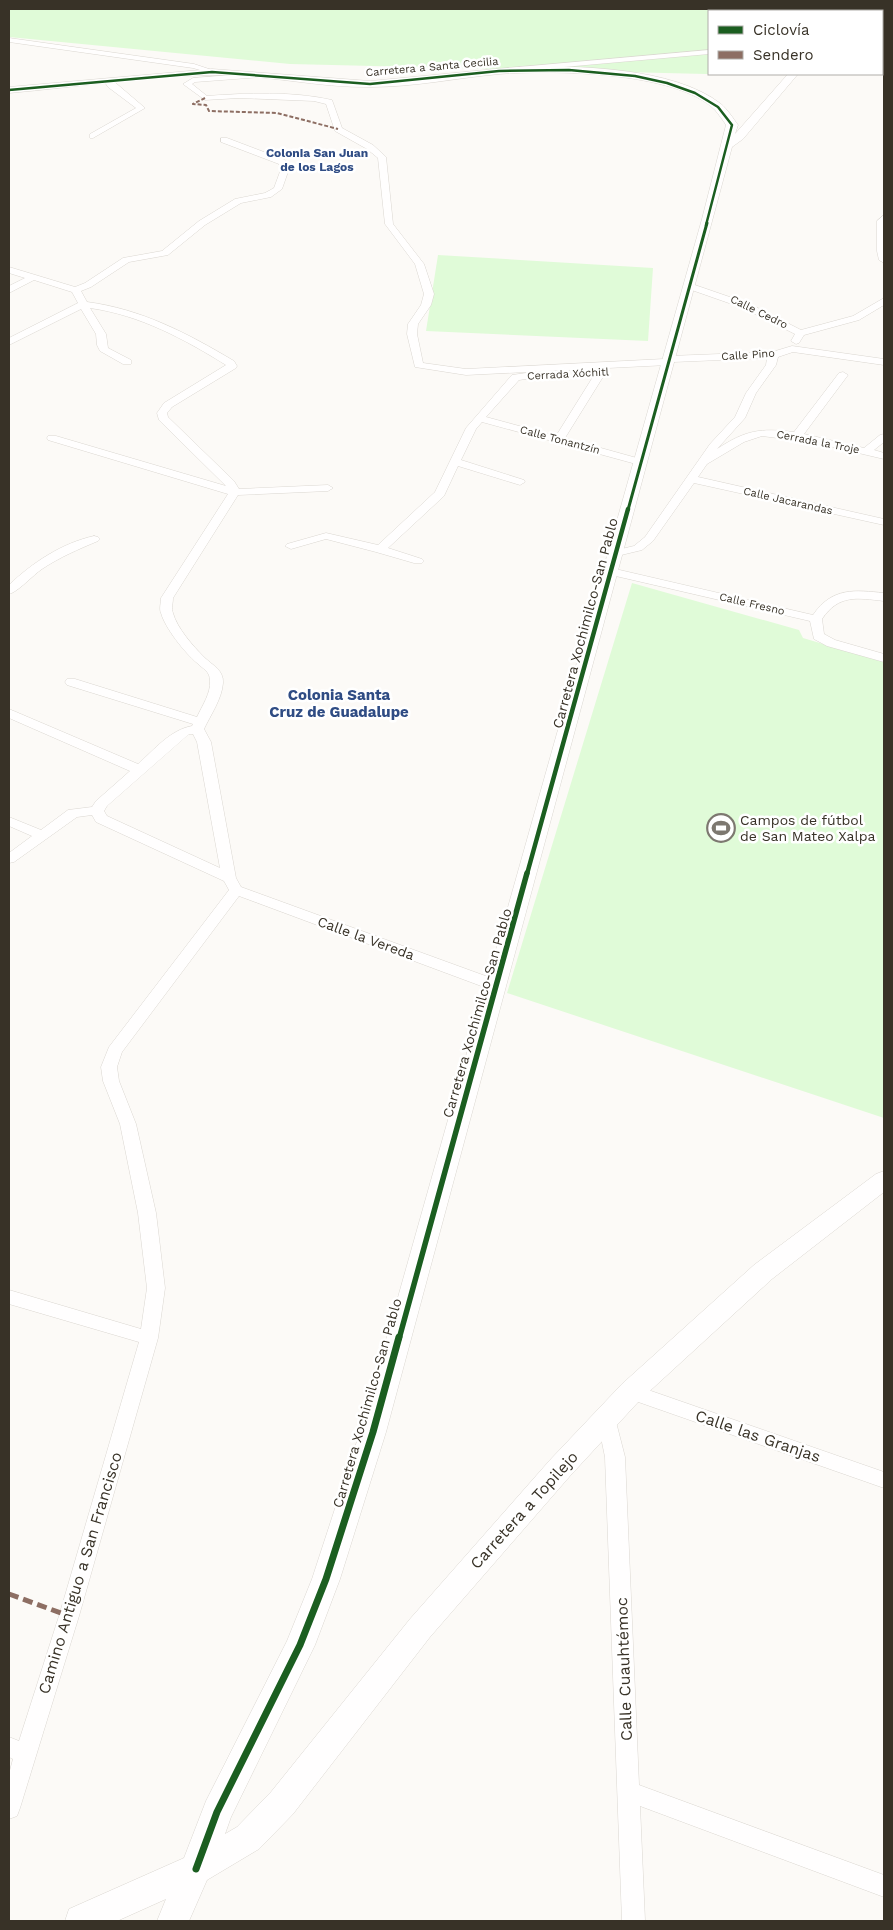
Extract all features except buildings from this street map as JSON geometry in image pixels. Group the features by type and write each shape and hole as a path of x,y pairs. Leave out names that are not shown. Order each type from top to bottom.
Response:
{"street":[{"path":"9,40 194,66 214,72"},
{"path":"517,70 562,64 708,52"},
{"name":"Carretera a Santa Cecilia","path":"9,90 214,72 326,82 373,84 431,80 517,70 607,72 648,78 703,96 728,117 732,125 728,145"},
{"path":"258,75 188,82 187,84 205,98 240,96 314,99 329,102 338,129 370,147 382,157 385,172 387,215 390,224 419,264 428,294 426,305 413,324 412,334 418,358 417,363 434,368 466,372 668,364"},
{"path":"728,145 739,137 792,75"},
{"path":"93,136 141,108 111,86 108,81"},
{"path":"9,270 76,290 88,285 126,260 165,253 202,223 238,201 268,195 278,189 280,178 286,170 286,166 282,162 224,140"},
{"name":"Carretera Xochimilco-San Pablo","path":"173,1921 196,1869 217,1812 300,1645 326,1579 373,1432 728,145"},
{"path":"884,218 881,221 881,250 884,260"},
{"path":"9,290 32,278"},
{"name":"Calle Cedro","path":"689,286 732,298 800,332"},
{"path":"76,290 101,334 99,343 103,349 127,362"},
{"path":"792,349 800,332 823,329 875,309 884,300"},
{"path":"9,342 83,304 126,312 181,333 230,363 232,366 168,405 162,413 163,418 230,483 235,492"},
{"name":"Calle Pino","path":"668,364 773,355 792,349 848,353 884,362"},
{"path":"614,562 645,544 675,504 700,464 740,418 751,393 771,365 773,355"},
{"name":"Cerrada Xóchitl","path":"380,549 440,494 471,428 516,377 601,372 668,364"},
{"path":"559,440 601,372"},
{"path":"797,436 842,375"},
{"name":"Calle Tonantzín","path":"479,418 640,462"},
{"name":"Cerrada la Troje","path":"700,464 753,433 764,432 797,436 884,456"},
{"path":"867,451 884,437"},
{"path":"52,438 235,492 328,488"},
{"path":"455,462 520,482"},
{"name":"Calle Jacarandas","path":"691,479 884,522"},
{"path":"233,884 204,742 199,726 213,697 217,683 216,676 211,668 200,660 174,628 166,612 167,598 235,492"},
{"path":"292,546 326,536 380,549 418,562"},
{"path":"9,591 33,569 62,551 94,539"},
{"name":"Calle Fresno","path":"614,562 816,619"},
{"path":"884,597 850,595 834,598 820,611 816,619 818,636 832,643 884,658"},
{"path":"71,682 199,726"},
{"path":"9,713 140,770"},
{"path":"9,859 73,813 97,811 101,804 176,737 185,731 199,726"},
{"name":"Calle la Vereda","path":"97,811 101,819 233,884 497,986"},
{"path":"9,821 41,835"},
{"name":"Camino Antiguo a San Francisco","path":"9,1808 17,1750 69,1616 148,1338 156,1288 148,1213 128,1124 111,1081 109,1067 115,1051 233,884"},
{"name":"Carretera a Topilejo","path":"82,1921 196,1869 248,1838 282,1803 420,1628 631,1392 762,1272 884,1180"},
{"path":"9,1297 148,1338"},
{"name":"Calle las Granjas","path":"631,1392 884,1480"},
{"name":"Calle Cuauhtémoc","path":"606,1418 615,1457 633,1921"},
{"path":"629,1792 884,1886"}],"green space":[{"path":"9,9 884,9 883,44 883,10 708,10 708,74 290,64 9,37"},
{"path":"438,255 653,268 648,341 426,331"},
{"name":"Campos de fútbol de San Mateo Xalpa","path":"632,583 799,630 803,638 884,662 884,1118 507,993"}],"marked path":[{"path":"205,98 193,104 206,105 209,111 277,113 338,129"},
{"path":"9,1594 69,1616"}],"cycle path":[{"path":"9,90 136,77 212,72 251,73 331,82 370,84 407,82 499,71 569,70 635,76 667,83 695,93 718,107 732,125 708,219 373,1432 326,1579 300,1645 217,1812 196,1869"}],"place":[{"name":"Campos de fútbol de San Mateo Xalpa","path":"721,828"}],"district":[{"name":"Colonia San Juan de los Lagos","path":"317,160"},
{"name":"Colonia Santa Cruz de Guadalupe","path":"339,704"}]}
